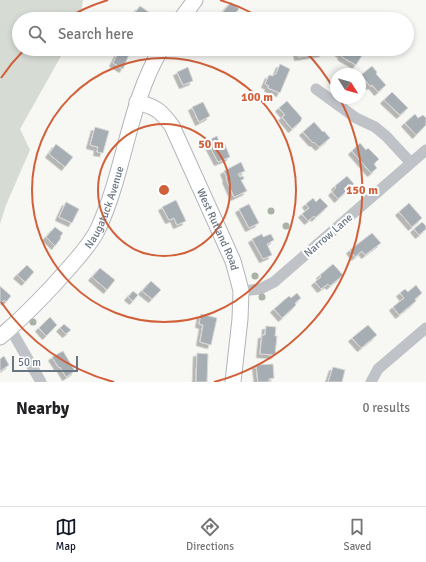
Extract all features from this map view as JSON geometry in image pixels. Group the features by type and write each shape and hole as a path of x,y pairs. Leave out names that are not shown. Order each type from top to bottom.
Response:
{"main road":[{"path":"186,12 195,0"},
{"name":"Naugatuck Avenue","path":"5,332 34,306 58,280 86,248 97,231 113,190 137,102 148,74 157,56"},
{"name":"West Rutland Road","path":"137,102 157,109 176,133 234,261 241,291 240,320 233,382"}],"street":[{"path":"316,89 356,118 375,127 386,136 411,163"},
{"name":"Narrow Lane","path":"241,291 260,289 274,282 426,150"},
{"path":"371,382 378,369 426,328"},
{"path":"5,332 41,382"}],"shaded area":[{"path":"0,0 83,0 81,12 12,12 12,56 61,56 20,129 30,150 6,205 0,224"}],"building":[{"path":"231,2 239,9 236,12 223,12"},
{"path":"140,6 149,12 135,12"},
{"path":"116,56 128,56 123,69 113,63"},
{"path":"342,56 362,56 356,65"},
{"path":"280,64 290,69 280,93 268,88 269,86 265,84 269,75 273,76 276,74"},
{"path":"372,66 377,72 376,74 386,85 378,92 366,81 366,71"},
{"path":"188,67 193,81 183,85 177,72"},
{"path":"392,92 408,108 400,115 384,100"},
{"path":"287,101 302,118 301,121 292,129 282,117 285,115 279,108"},
{"path":"203,102 210,116 199,122 192,107"},
{"path":"415,114 418,118 423,115 426,118 426,125 416,135 405,123"},
{"path":"314,122 330,138 319,147 303,132"},
{"path":"95,127 109,131 103,153 97,152 98,147 90,145"},
{"path":"217,136 220,144 224,142 230,157 218,162 207,141"},
{"path":"360,143 366,150 368,148 379,159 374,164 377,168 371,173 352,151"},
{"path":"56,144 73,157 65,167 49,154"},
{"path":"241,162 245,171 238,174 240,177 243,176 244,179 241,180 247,191 234,197 224,171"},
{"path":"347,176 354,184 338,199 332,192 336,188 335,186"},
{"path":"313,198 316,202 320,198 328,206 315,218 314,216 308,221 302,214 309,208 306,204"},
{"path":"176,200 186,221 177,225 174,218 169,220 162,207"},
{"path":"66,202 79,209 72,223 59,217"},
{"path":"409,203 422,218 412,227 399,212"},
{"path":"249,204 259,223 249,228 239,209"},
{"path":"422,222 426,226 426,229 419,235 414,229"},
{"path":"55,227 63,233 55,246 46,237"},
{"path":"372,233 381,243 365,255 362,251 355,257 350,250"},
{"path":"262,234 263,237 271,234 274,240 267,244 272,255 263,259 252,239"},
{"path":"333,264 343,275 330,286 328,284 321,289 315,282 321,277 320,275"},
{"path":"27,265 34,272 25,282 17,275"},
{"path":"100,268 115,280 107,290 92,277"},
{"path":"151,281 161,290 152,299 142,291"},
{"path":"416,285 422,293 415,299 416,301 399,315 393,307 404,298 400,293 405,289 408,292"},
{"path":"0,286 11,296 6,302 4,300 0,304"},
{"path":"133,291 138,295 133,301 128,297"},
{"path":"297,293 301,298 282,318 274,309 289,296 291,298"},
{"path":"201,314 217,318 211,345 200,342 203,325 199,324"},
{"path":"50,317 57,325 46,336 39,328"},
{"path":"64,324 71,330 66,334 60,328"},
{"path":"368,325 377,335 361,348 352,338"},
{"path":"266,326 276,327 275,336 277,336 275,355 260,354 262,335 265,335"},
{"path":"63,351 75,371 66,377 52,357"},
{"path":"197,353 208,354 207,382 196,382"},
{"path":"4,356 9,365 0,371 0,359"},
{"path":"273,364 274,378 269,379 269,382 258,382 256,365"},
{"path":"333,367 345,370 342,382 328,382"}]}
